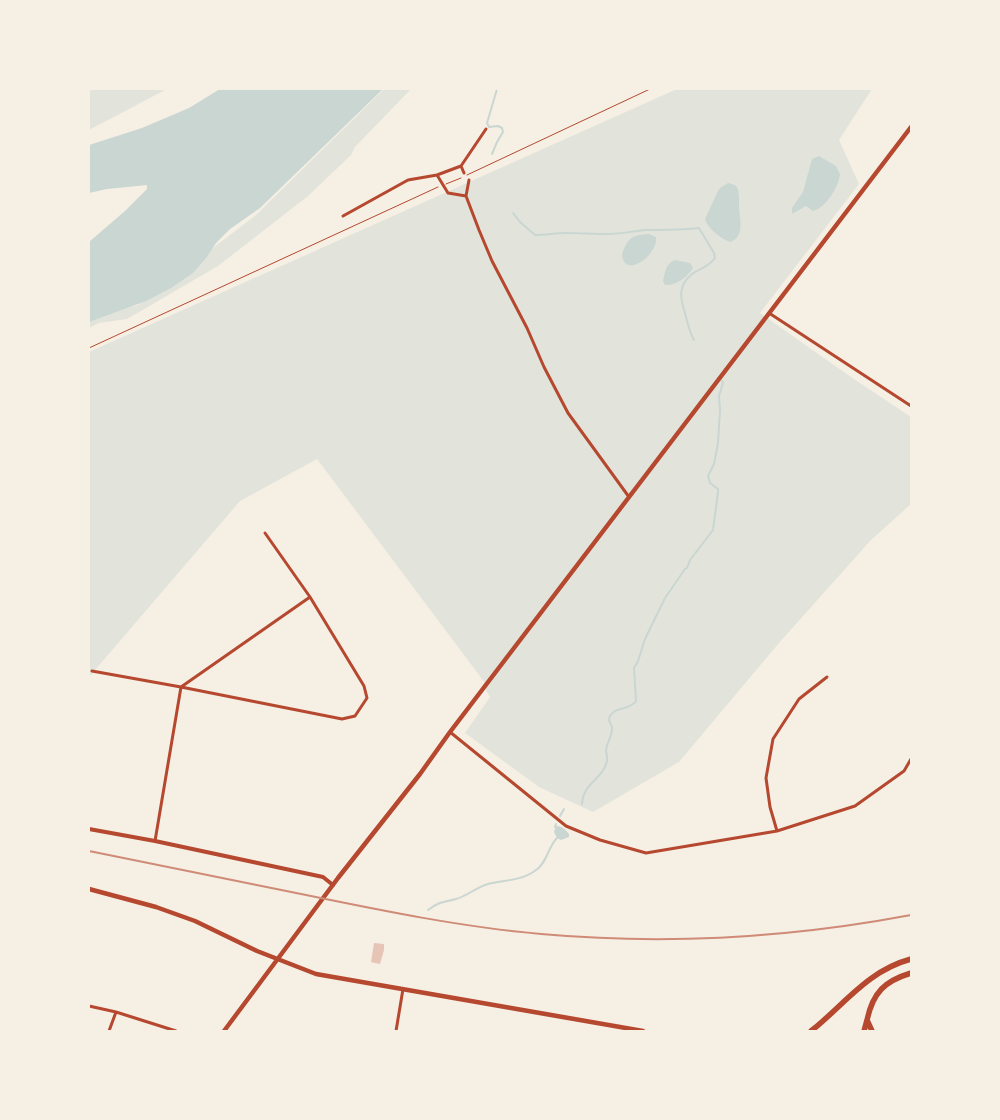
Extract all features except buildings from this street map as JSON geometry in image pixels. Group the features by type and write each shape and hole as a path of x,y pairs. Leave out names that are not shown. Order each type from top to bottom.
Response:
{"highway":[{"path":"811,1031 863,983 886,968 911,959"},
{"path":"864,1031 873,1000 884,986 895,979 911,973"},
{"path":"867,1020 872,1031"}],"main road":[{"path":"224,1031 333,885 420,774 911,127"},
{"path":"89,889 156,907 195,921 278,960 316,974 620,1030 643,1031"}],"street":[{"path":"344,216 408,180 437,175 461,166 486,129"},
{"path":"461,166 464,173"},
{"path":"437,175 448,193 466,196"},
{"path":"469,180 466,196 492,261 527,328 544,368 568,413 629,497"},
{"path":"768,313 911,406"},
{"path":"92,671 342,719 355,716 367,698 364,686 310,597 265,533"},
{"path":"155,841 181,687 310,597"},
{"path":"777,831 770,807 766,778 773,739 799,699 827,677"},
{"path":"450,732 566,826 600,840 646,853 777,831 855,806 904,771 911,759"},
{"path":"89,829 155,841 323,877 333,885"},
{"path":"396,1031 403,989"},
{"path":"89,1006 116,1012 176,1031"},
{"path":"109,1031 116,1012"}],"path":[{"path":"89,348 650,89"}],"shaded area":[{"path":"89,89 167,89 89,130"},
{"path":"220,89 383,89 260,208 230,229 216,243 193,273 171,288 146,301 89,322 89,242 125,211 147,189 147,185 107,189 89,193 89,145 142,128 189,108"},
{"path":"384,89 411,89 355,147 351,155 308,196 218,266 127,319 99,323 89,328 89,319 111,311 138,305 256,215"},
{"path":"677,89 872,89 839,140 859,184 760,313 911,417 911,504 871,540 779,643 679,762 593,812 539,787 465,733 490,697 483,685 485,683 317,459 240,501 89,677 89,352"},
{"path":"819,156 836,166 840,174 837,184 823,206 813,211 806,206 792,214 792,208 803,192 812,159"},
{"path":"728,183 735,185 738,189 740,221 738,236 730,242 715,233 705,219 718,191"},
{"path":"649,234 656,237 656,244 647,257 635,265 629,265 624,262 622,255 628,241 638,235"},
{"path":"675,260 690,263 693,268 681,280 665,285 663,281 666,269"},
{"path":"556,826 565,829 569,837 561,840 557,838 554,832"}],"waterway":[{"path":"492,154 503,132 502,128 498,126 489,127 487,123 497,89"},
{"path":"513,213 535,235 566,233 613,234 646,230 699,228 715,258 692,274 682,289 683,305 694,340"},
{"path":"582,804 586,791 602,772 607,761 606,750 612,730 609,721 610,716 615,711 630,706 636,701 634,668 645,639 665,598 713,530 718,489 710,483 708,476 714,464 718,443 719,396 722,381"},
{"path":"560,816 564,809"},
{"path":"428,910 438,904 460,898 484,885 531,874 543,863 557,838"}],"railway":[{"path":"89,851 394,913 452,923 541,934 634,939 726,937 819,929 911,915"}]}
